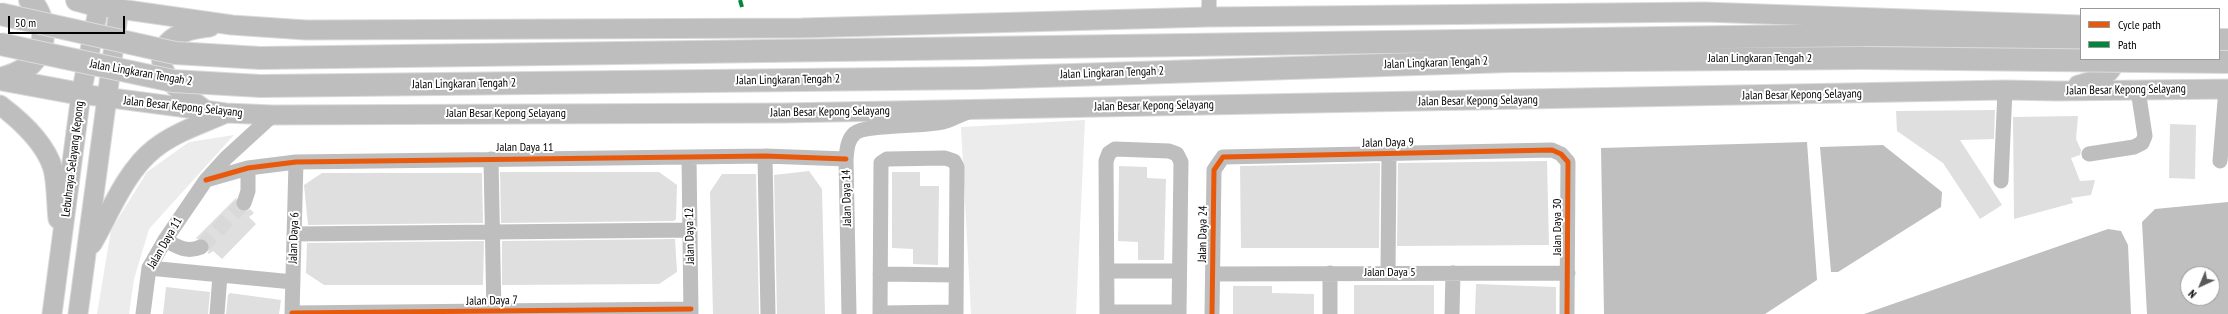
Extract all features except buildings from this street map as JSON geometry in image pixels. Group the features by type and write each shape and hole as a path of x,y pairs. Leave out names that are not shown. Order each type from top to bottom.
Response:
{"highway":[{"path":"0,79 24,70 33,61 42,47 44,36 42,18 30,0"},
{"path":"77,0 110,4"},
{"name":"Jalan Lingkaran Tengah 2","path":"0,14 175,52 260,58 981,48 1511,51 1864,58 2228,62"},
{"name":"Jalan Lingkaran Tengah 2","path":"0,44 23,51 173,80 260,86 980,78 1865,35 2078,29"},
{"path":"0,79 81,94"}],"main road":[{"path":"78,314 88,251 108,98 110,4 232,25 306,30 802,28 1209,9 1704,12 2078,29"},
{"name":"Lebuhraya Selayang Kepong","path":"52,314 81,94 110,4"},
{"path":"205,110 171,82 163,67 162,52 169,39 183,32 201,28 232,25"},
{"path":"2056,92 2103,77 2111,70 2114,60"},
{"name":"Jalan Besar Kepong Selayang","path":"81,94 226,113 274,115 774,113 2005,90 2056,92 2227,89"},
{"path":"0,105 11,113 44,149 53,169 61,250"},
{"path":"88,251 140,163 154,149 184,131 226,113"}],"street":[{"path":"2220,161 2227,89"},
{"path":"2000,181 2005,90"},
{"path":"2089,154 2134,147 2142,143 2145,136 2138,90"},
{"name":"Jalan Daya 14","path":"849,314 846,159 848,144 855,134 864,128 915,126 944,122 973,110"},
{"name":"Jalan Daya 11","path":"143,314 149,268 165,240 206,180 226,158 274,115"},
{"path":"1115,150 1169,151 1177,154 1180,162 1179,270 1179,313 1107,313 1106,161 1109,153 1115,150"},
{"name":"Jalan Daya 9","path":"1224,156 1552,150"},
{"name":"Jalan Daya 30","path":"1552,150 1561,154 1568,162 1567,314"},
{"path":"1388,273 1389,153"},
{"path":"765,156 768,314"},
{"name":"Jalan Daya 11","path":"206,180 248,168 296,162 765,156 846,159"},
{"name":"Jalan Daya 24","path":"1212,314 1214,170 1224,156"},
{"name":"Jalan Daya 12","path":"689,157 691,311"},
{"path":"945,158 954,161 957,168 956,275 956,313 880,313 881,163 887,159 945,158"},
{"path":"491,159 494,312"},
{"name":"Jalan Daya 6","path":"292,314 296,162"},
{"path":"244,203 248,191 248,168"},
{"path":"294,234 690,230"},
{"path":"165,240 186,250 201,247"},
{"path":"149,268 293,282"},
{"path":"1107,271 1179,270"},
{"path":"1330,273 1330,314"},
{"path":"1452,273 1452,314"},
{"name":"Jalan Daya 5","path":"1213,274 1568,273"},
{"path":"880,274 956,275"},
{"path":"217,314 220,275"},
{"name":"Jalan Daya 7","path":"292,314 691,311"}],"shaded area":[{"path":"1085,120 1076,314 971,314 961,127"},
{"path":"234,135 149,229 134,279 129,314 97,314 111,230 147,172 189,142"},
{"path":"1807,142 1817,280 1765,314 1604,314 1601,148"},
{"path":"1883,145 1942,192 1941,207 1838,272 1831,272 1820,147"},
{"path":"2228,202 2228,314 2147,314 2142,222 2155,209"},
{"path":"2108,229 2121,231 2128,245 2131,314 1864,314"}],"tunnel":[{"path":"201,247 244,203"}],"marked path":[{"path":"740,0 742,7"}],"cycle path":[{"path":"1212,314 1214,170 1223,157 1552,150 1561,154 1568,162 1567,314"},
{"path":"206,180 248,168 296,162 765,156 846,159"},
{"path":"292,313 691,309"}]}
